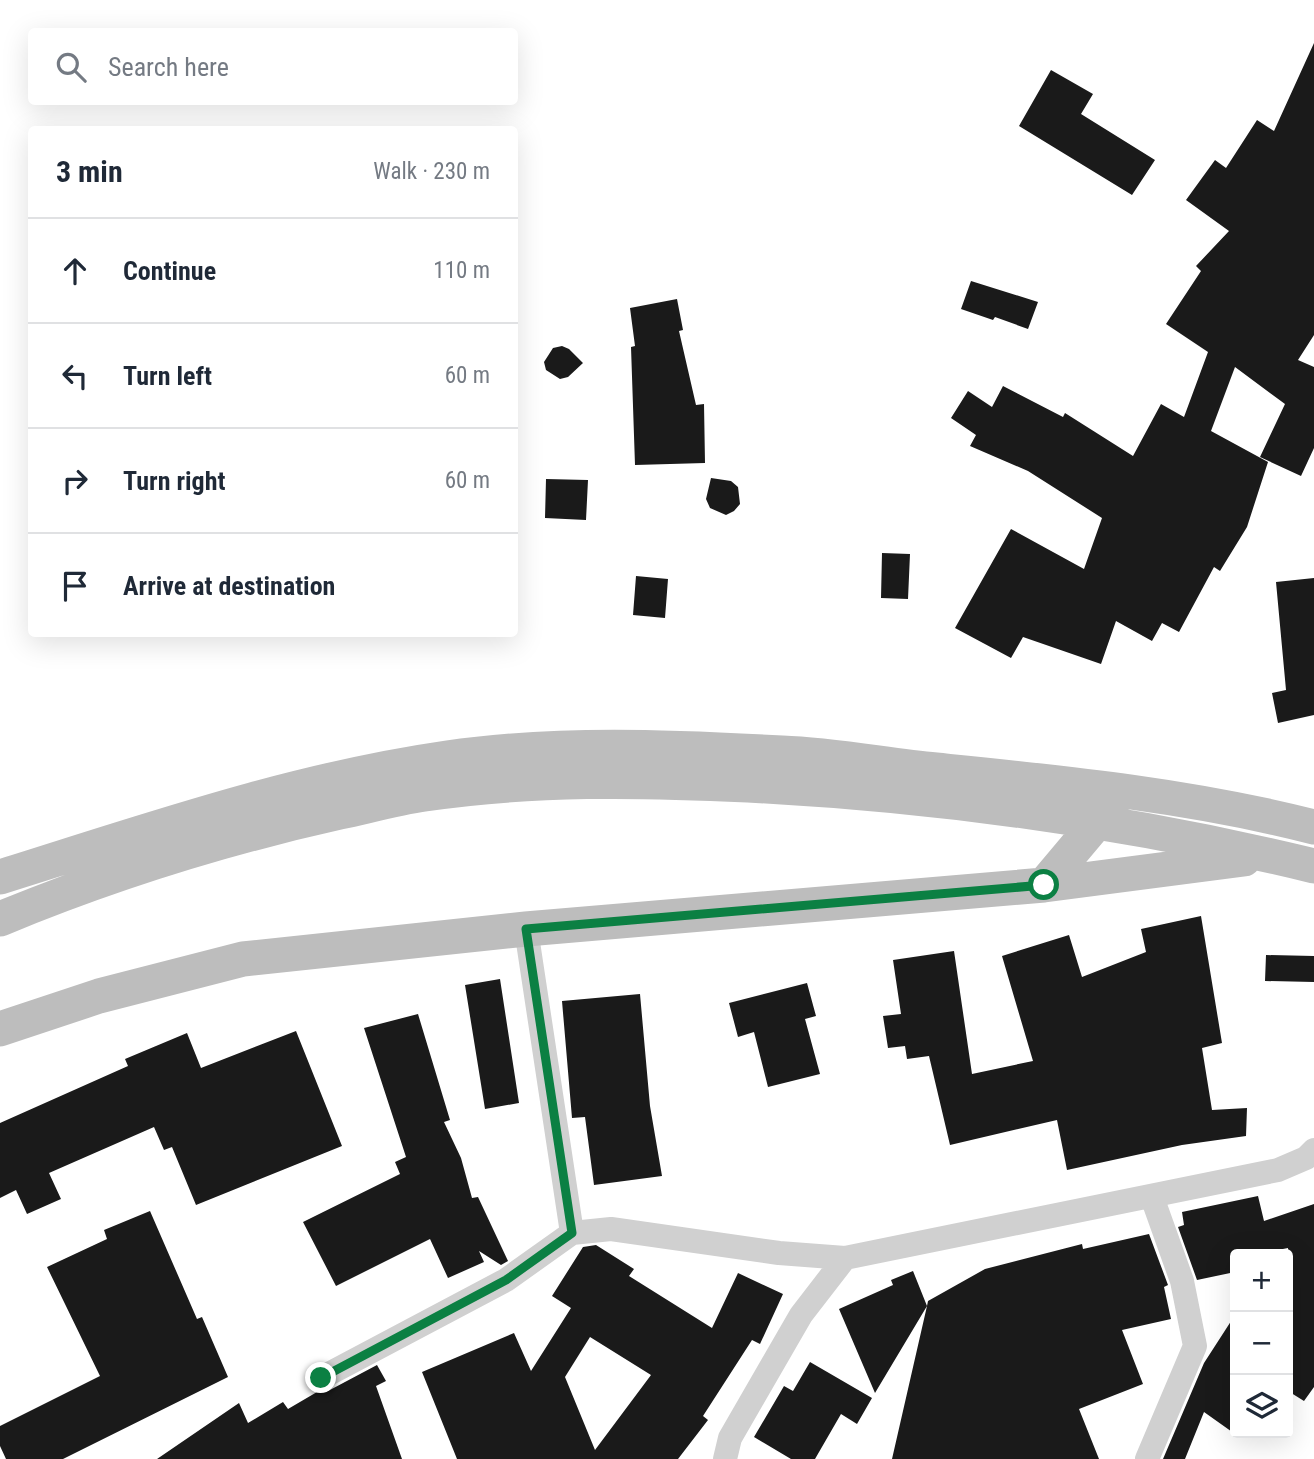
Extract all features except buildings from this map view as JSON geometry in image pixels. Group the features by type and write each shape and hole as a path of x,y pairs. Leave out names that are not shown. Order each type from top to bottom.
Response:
{"main road":[{"path":"0,877 225,807 368,772 450,757 564,749 785,753 1153,793 1247,810 1314,827"},
{"path":"0,919 71,890 198,846 425,794 548,783 648,780 915,798 1097,822 1314,866"},
{"path":"1044,885 1097,822 1130,800 1153,793"},
{"path":"0,1029 99,996 243,959 526,929 1044,885 1272,856"}],"street":[{"path":"526,929 572,1233"},
{"path":"321,1378 506,1280 572,1233 611,1229 779,1253 845,1258 1278,1170 1306,1157 1314,1150"},
{"path":"1147,1459 1195,1346 1182,1282 1152,1197"},
{"path":"725,1459 730,1438 801,1315 845,1258"}],"route":[{"path":"321,1378 506,1280 572,1233 526,929 1044,885"}]}
